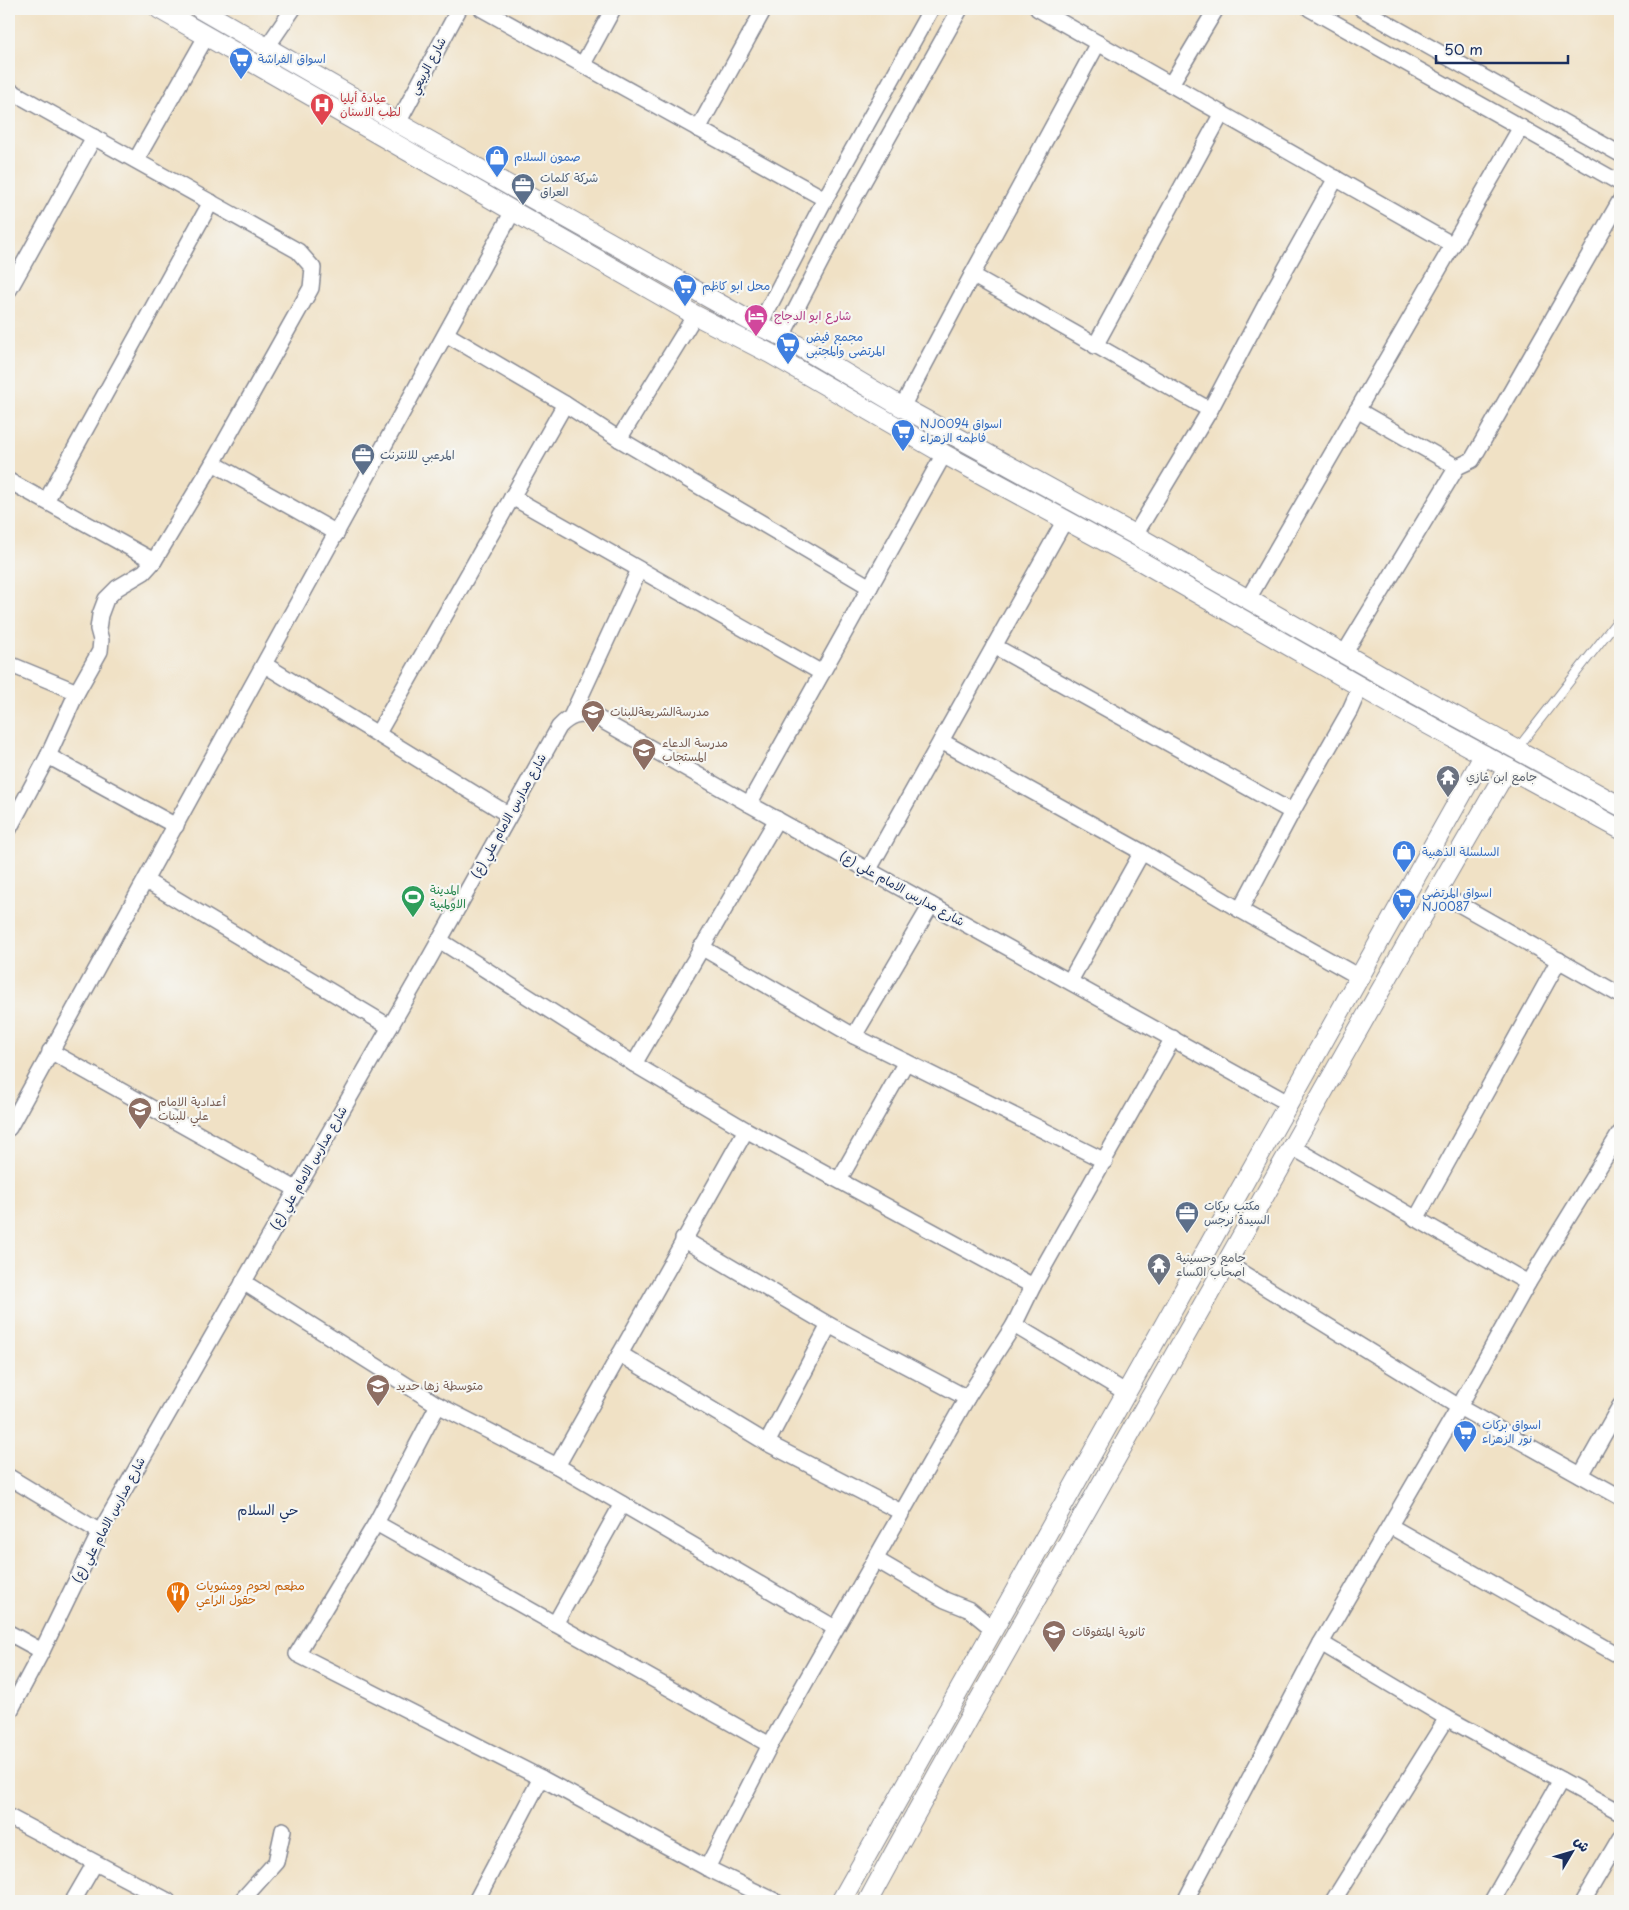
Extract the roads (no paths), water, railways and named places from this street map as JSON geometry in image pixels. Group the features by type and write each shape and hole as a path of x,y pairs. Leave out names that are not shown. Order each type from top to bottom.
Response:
{"street":[{"path":"159,9 695,315 771,354 944,454 1130,555 1360,687 1620,829"},
{"path":"200,9 458,157 759,326 782,336 902,407 1135,535 1404,688 1620,806"},
{"path":"267,47 293,9"},
{"name":"شارع الربيعي","path":"398,123 459,9"},
{"path":"482,9 825,199"},
{"path":"583,64 613,9"},
{"path":"698,129 764,9"},
{"path":"759,326 825,199 931,9"},
{"path":"782,336 848,209 960,9"},
{"path":"1038,9 1453,245"},
{"path":"1171,84 1216,9"},
{"path":"1310,9 1620,183"},
{"path":"1362,9 1620,154"},
{"path":"136,160 207,35"},
{"path":"902,407 1098,44"},
{"path":"9,90 298,251 313,268 312,288 213,463 154,561 144,572 117,588 106,599 100,614 98,629 100,650 77,692 48,756 9,829"},
{"path":"1096,346 1222,113"},
{"path":"1248,599 1521,127"},
{"path":"9,290 94,137"},
{"path":"448,174 458,157"},
{"path":"1135,535 1210,410 1336,178"},
{"path":"1344,654 1457,467 1472,460 1620,201"},
{"path":"46,501 211,202"},
{"path":"9,1128 514,211"},
{"path":"972,275 1210,410"},
{"path":"619,439 695,315"},
{"path":"446,334 565,404 619,439 870,587"},
{"path":"378,733 565,404"},
{"path":"1357,410 1457,467"},
{"path":"749,804 944,454"},
{"path":"213,463 337,533"},
{"path":"9,481 154,561"},
{"path":"512,498 822,673"},
{"path":"868,869 1065,520"},
{"path":"571,717 639,570"},
{"path":"994,646 1292,812"},
{"path":"9,664 77,692"},
{"path":"265,665 509,815"},
{"path":"1240,910 1292,812 1350,710 1360,687"},
{"path":"1394,706 1404,688"},
{"name":"شارع مدارس الامام علي (ع)","path":"9,1714 100,1532 439,940 559,726 571,717 579,714 594,716 1290,1104"},
{"path":"941,741 1142,852 1361,978"},
{"path":"841,1901 1361,978 1484,755"},
{"path":"48,756 176,826"},
{"path":"868,1901 1002,1657 1436,891 1508,768"},
{"path":"634,1064 700,947 777,819"},
{"path":"1070,981 1142,852"},
{"path":"146,882 390,1026"},
{"path":"1436,891 1620,995"},
{"path":"854,1036 931,905"},
{"path":"439,940 634,1064 746,1130 1033,1286"},
{"path":"700,947 854,1036 1105,1161"},
{"path":"1416,1219 1560,960"},
{"path":"707,1868 770,1745 835,1628 967,1398 1014,1325 1033,1286 1105,1161 1172,1038"},
{"path":"50,1051 296,1189"},
{"path":"839,1180 906,1062"},
{"path":"557,1466 746,1130"},
{"path":"1185,1901 1321,1643 1459,1407 1528,1284 1620,1133"},
{"path":"1292,1147 1528,1284"},
{"path":"683,1239 829,1324 967,1398"},
{"path":"1226,1263 1459,1407 1620,1498"},
{"path":"243,1282 438,1405 557,1466 835,1628"},
{"path":"768,1443 829,1324"},
{"path":"1014,1325 1127,1394"},
{"path":"620,1354 768,1443 901,1512"},
{"path":"438,1405 376,1523 297,1654 541,1778 707,1868 775,1901"},
{"path":"1581,1475 1620,1406"},
{"path":"9,1477 100,1532"},
{"path":"555,1624 622,1504"},
{"path":"376,1523 770,1745"},
{"path":"1390,1526 1620,1656"},
{"path":"875,1559 945,1600 970,1610 993,1629"},
{"path":"9,1633 42,1651"},
{"path":"1321,1643 1447,1718 1620,1812"},
{"path":"1334,1901 1447,1718"},
{"path":"476,1901 541,1778"},
{"path":"1492,1901 1561,1780"},
{"path":"9,1817 168,1901"},
{"path":"241,1901 276,1862 283,1830"},
{"path":"1583,1901 1620,1838"},
{"path":"73,1901 95,1863"}],"lane":[{"path":"1517,750 1620,617"}],"place":[{"name":"اسواق الفراشة","path":"241,80"},
{"name":"عيادة أيليا لطب الاسنان","path":"322,126"},
{"name":"صمون السلام","path":"497,178"},
{"name":"شركة كلمات العراق","path":"523,206"},
{"name":"محل ابو كاظم","path":"685,307"},
{"name":"شارع ابو الدجاج","path":"756,337"},
{"name":"مجمع فيض المرتضى والمجتبى","path":"788,365"},
{"name":"NJ0094 اسواق فاطمه الزهراء","path":"903,452"},
{"name":"المرعبي للانترنت","path":"363,476"},
{"name":"مدرسةالشريعةللبنات","path":"593,733"},
{"name":"مدرسة الدعاء المستجاب","path":"644,771"},
{"name":"جامع ابن غازي","path":"1448,798"},
{"name":"السلسلة الذهبية","path":"1404,873"},
{"name":"المدينة الاولمبية","path":"413,918"},
{"name":"اسواق المرتضى NJ0087","path":"1404,921"},
{"name":"أعدادية الامام علي للبنات","path":"140,1130"},
{"name":"مكتب بركات السيدة نرجس","path":"1187,1234"},
{"name":"جامع وحسينية اصحاب الكساء","path":"1159,1286"},
{"name":"متوسطة زها حديد","path":"378,1407"},
{"name":"اسواق بركات نور الزهراء","path":"1465,1453"},
{"name":"مطعم لحوم ومشويات حقول الراعي","path":"178,1614"},
{"name":"ثانوية المتفوقات","path":"1054,1653"}],"district":[{"name":"حي السلام","path":"268,1510"}]}
